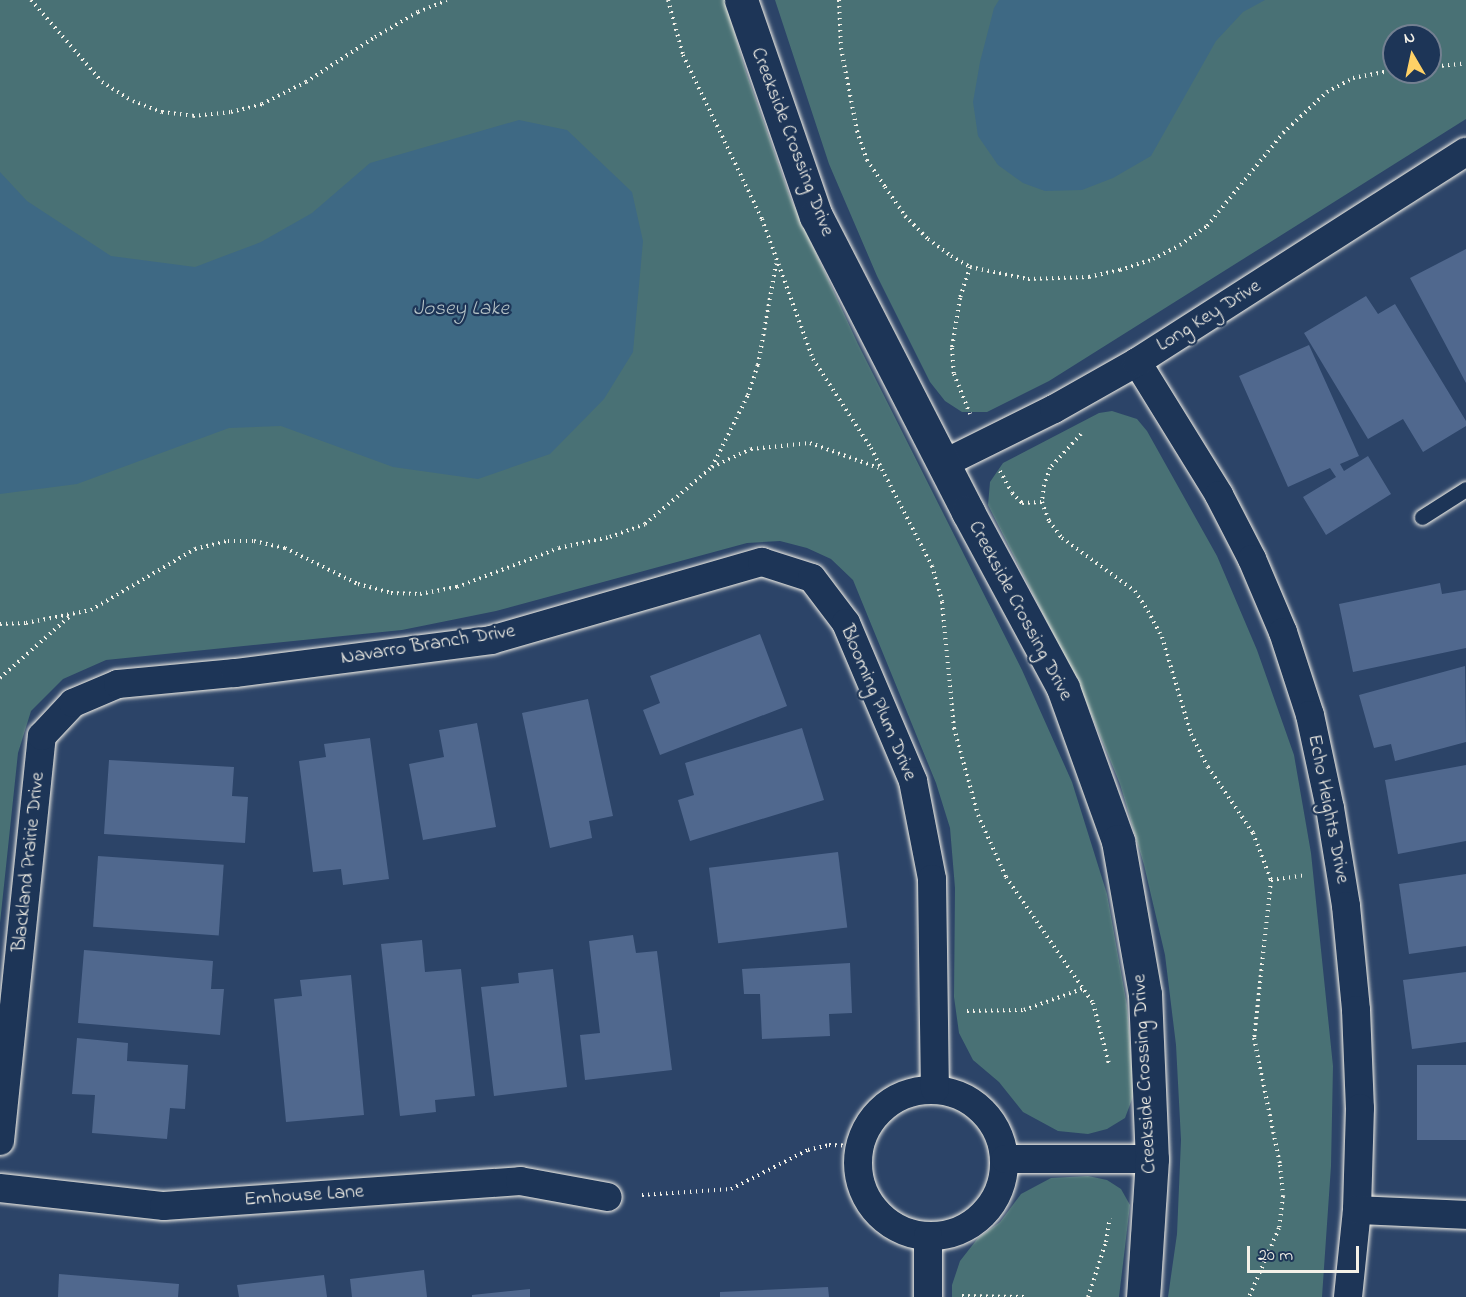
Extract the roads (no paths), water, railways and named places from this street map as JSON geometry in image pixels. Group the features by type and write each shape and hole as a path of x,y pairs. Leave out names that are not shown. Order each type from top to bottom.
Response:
{"street":[{"name":"Creekside Crossing Drive","path":"741,0 816,216 943,464 1063,688 1118,841 1145,994 1152,1159 1143,1297"},
{"name":"Long Key Drive","path":"943,464 1054,409 1137,362 1466,152"},
{"name":"Echo Heights Drive","path":"1137,362 1219,495 1252,559 1283,632 1310,715 1330,808 1346,906 1356,1010 1360,1108 1357,1210 1348,1297"},
{"name":"Navarro Branch Drive","path":"74,703 118,684 235,674 491,640 762,562 812,578"},
{"name":"Blooming Plum Drive","path":"812,578 846,623 913,781 932,879 935,1089"},
{"name":"Blackland Prairie Drive","path":"0,1141 42,736 74,703"},
{"path":"935,1089 961,1095 983,1110 998,1133 1005,1159 1000,1189 983,1214 958,1232 928,1236 900,1229 876,1212 861,1188 857,1159 864,1131 881,1108 906,1093 935,1089"},
{"path":"1005,1159 1152,1159"},
{"name":"Emhouse Lane","path":"0,1188 164,1206 520,1181 608,1197"},
{"path":"1357,1210 1466,1215"},
{"path":"928,1236 928,1296"}],"lane":[{"path":"1422,517 1466,489"}],"water":[{"path":"999,0 1265,0 1243,12 1216,41 1151,156 1113,178 1082,190 1045,191 1023,183 998,165 978,136 973,102 980,62 994,8"},
{"name":"Josey Lake","path":"519,120 567,130 632,192 643,241 633,352 604,399 550,454 478,479 393,467 281,426 229,428 77,484 0,494 0,172 27,201 111,256 195,267 261,242 312,213 370,163"}]}
